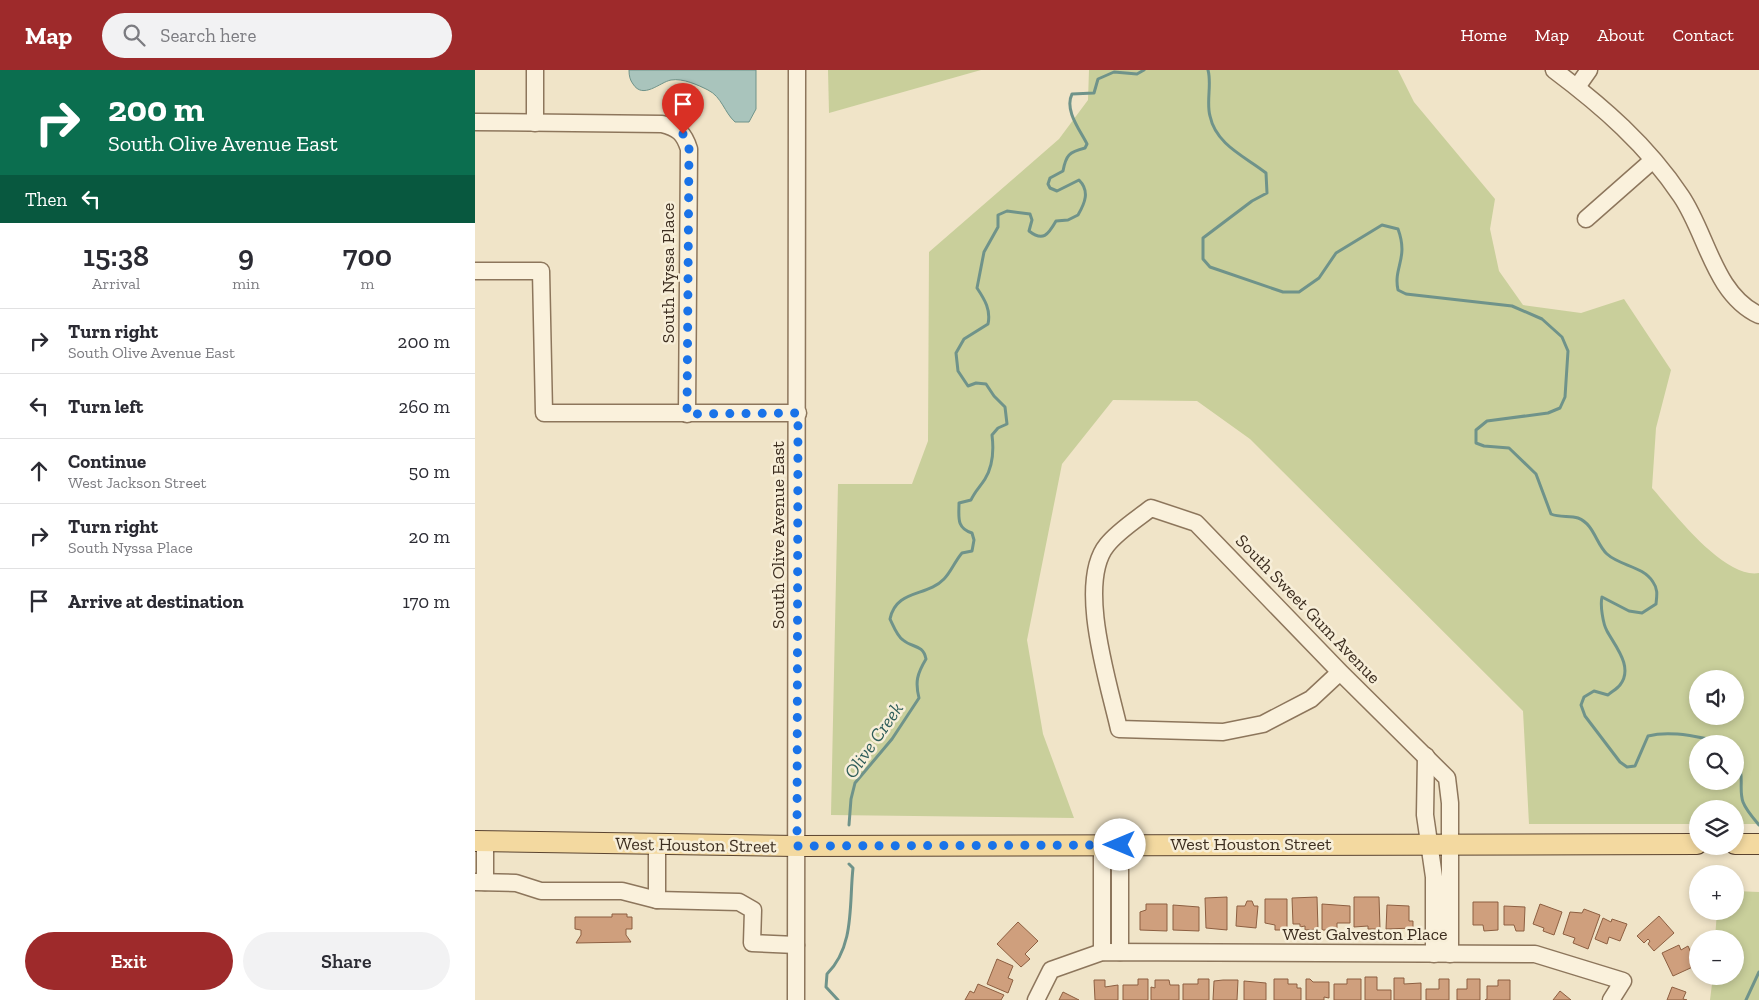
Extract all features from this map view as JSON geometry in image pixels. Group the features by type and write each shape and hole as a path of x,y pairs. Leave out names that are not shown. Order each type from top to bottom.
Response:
{"main road":[{"name":"West Houston Street","path":"480,841 797,846 1689,844"}],"street":[{"path":"475,122 535,123 535,70"},
{"name":"South Olive Avenue East","path":"796,1000 797,70"},
{"path":"1554,70 1621,123 1653,160 1682,196 1720,275 1733,295 1759,315"},
{"path":"1577,87 1589,70"},
{"name":"South Nyssa Place","path":"535,123 662,124 677,127 683,134 689,149 687,414"},
{"path":"1586,219 1653,160"},
{"path":"475,271 541,271 544,413 713,414 729,403 798,408"},
{"name":"South Sweet Gum Avenue","path":"1340,672 1311,699 1263,724 1223,732 1119,729 1093,605 1095,571 1106,546 1151,508 1196,523 1340,672 1447,778 1451,802 1450,844 1442,954"},
{"path":"1426,756 1425,815 1442,954"},
{"path":"480,841 480,882 516,883 541,891 622,891 657,900 739,902 753,910 752,944 796,945"},
{"path":"657,844 657,900"},
{"path":"1103,952 1111,845"},
{"path":"1111,845 1120,952"},
{"name":"West Galveston Place","path":"1036,1000 1051,970 1103,952 1120,952 1535,954 1623,981 1611,1000"}],"green space":[{"path":"828,70 981,70 829,113"},
{"path":"1089,70 1398,70 1414,102 1495,199 1490,229 1499,271 1523,305 1581,313 1624,299 1671,370 1656,428 1652,488 1686,527 1716,555 1731,566 1745,572 1759,573 1759,824 1744,824 1744,800 1689,800 1689,824 1529,824 1523,711 1250,439 1197,401 1113,400 1062,464 1027,640 1043,734 1074,818 831,815 838,484 912,484 928,441 929,252 1059,139 1088,100"},
{"path":"1744,891 1759,892 1759,1000 1710,1000 1712,985 1744,985 1744,930 1716,930 1716,920 1744,920"}],"water":[{"path":"629,70 756,70 756,109 749,122 735,122 717,97 704,88 690,82 671,80 652,89 637,89 630,78"}],"building":[{"path":"1227,897 1227,930 1206,928 1205,898"},
{"path":"1317,897 1318,929 1305,930 1305,926 1300,927 1300,924 1293,924 1292,898"},
{"path":"1354,897 1379,897 1380,929 1368,929 1368,926 1354,927"},
{"path":"1265,899 1287,899 1287,930 1275,930 1275,925 1265,923"},
{"path":"1247,901 1252,901 1254,906 1258,906 1256,928 1236,926 1237,906 1245,906"},
{"path":"1473,902 1498,902 1498,930 1484,931 1483,925 1473,925"},
{"path":"1146,904 1167,904 1167,931 1140,930 1140,912 1146,910"},
{"path":"1322,904 1350,906 1350,923 1337,923 1337,930 1322,930"},
{"path":"1540,904 1562,912 1554,935 1543,931 1544,928 1533,924"},
{"path":"1173,905 1199,907 1199,931 1173,930"},
{"path":"1387,905 1409,906 1409,921 1413,921 1413,928 1386,929"},
{"path":"1504,906 1525,907 1524,931 1516,931 1514,925 1504,925"},
{"path":"1584,909 1600,915 1588,949 1573,943 1575,938 1563,934 1570,912 1582,913"},
{"path":"612,914 627,914 627,917 632,917 632,929 626,929 626,935 631,942 576,943 581,935 581,930 575,929 575,917 612,917"},
{"path":"1659,916 1674,933 1654,951 1648,944 1650,941 1648,939 1644,943 1637,936"},
{"path":"1603,918 1611,922 1612,919 1627,924 1620,941 1609,937 1607,944 1595,939"},
{"path":"1018,922 1038,941 1025,954 1030,959 1021,967 997,944"},
{"path":"1679,945 1681,950 1688,946 1689,969 1673,976 1662,953"},
{"path":"997,959 1013,966 1008,978 1013,980 1008,993 987,984"},
{"path":"1365,977 1377,977 1377,990 1391,990 1391,1000 1365,1000"},
{"path":"1394,978 1404,978 1404,984 1421,983 1421,1000 1394,1000"},
{"path":"1138,979 1148,979 1148,1000 1123,1000 1123,985 1138,985"},
{"path":"1198,979 1209,979 1209,1000 1183,1000 1183,984 1198,984"},
{"path":"1274,979 1288,979 1288,984 1297,984 1297,988 1301,988 1301,1000 1274,1000"},
{"path":"1306,979 1310,979 1313,982 1329,982 1329,998 1324,997 1324,1000 1306,1000"},
{"path":"1347,979 1361,979 1361,1000 1334,1000 1334,984 1347,984"},
{"path":"1439,979 1449,979 1449,1000 1426,1000 1426,989 1439,989"},
{"path":"1467,979 1480,979 1480,1000 1457,1000 1457,989 1467,989"},
{"path":"1094,980 1105,980 1105,987 1118,985 1118,1000 1095,1000"},
{"path":"1155,980 1169,980 1170,985 1179,985 1179,1000 1151,1000 1151,987 1155,988"},
{"path":"1238,980 1237,1000 1213,1000 1214,981"},
{"path":"1498,980 1510,980 1510,1000 1485,1000 1487,999 1487,986 1498,986"},
{"path":"1244,981 1266,983 1266,1000 1244,1000"},
{"path":"978,984 1004,995 1001,1000 965,1000 970,991 974,993"},
{"path":"1672,987 1686,992 1683,999 1687,1000 1667,1000"},
{"path":"1560,991 1571,1000 1553,1000"},
{"path":"1063,992 1079,1000 1059,1000"}],"waterway":[{"name":"Olive Creek","path":"849,825 851,799 855,783 892,739 919,698 918,678 926,659 925,654 917,647 906,642 897,633 890,619 893,609 905,598 937,585 944,579 962,553 972,551 974,540 972,533 963,528 959,521 959,503 971,500 985,479 990,469 992,458 992,435 998,428 1007,424 1005,407 986,384 976,383 968,386 958,371 956,353 964,339 988,324 989,314 987,305 977,288 984,252 998,227 998,215 1007,211 1030,214 1032,220 1029,231 1038,236 1048,233 1056,221 1068,220 1078,215 1085,197 1084,188 1079,180 1057,191 1050,188 1048,184 1050,178 1063,171 1065,161 1069,155 1085,148 1087,144 1071,113 1070,100 1072,94 1094,93 1098,79 1114,72 1137,74 1144,70"},
{"path":"1208,70 1209,111 1213,126 1225,143 1266,173 1267,193 1252,201 1203,238 1203,259 1210,267 1283,292 1299,292 1319,278 1336,253 1382,225 1398,229 1401,239 1402,255 1397,275 1398,290 1406,294 1512,306 1542,319 1562,337 1568,351 1565,397 1560,408 1548,413 1487,421 1476,430 1476,443 1484,446 1509,448 1536,474 1551,514 1575,517 1583,521 1591,529 1607,554 1649,577 1656,587 1656,604 1642,613 1629,611 1602,597 1604,624 1622,657 1625,671 1624,678 1619,686 1608,695 1594,691 1584,697 1581,705 1585,716 1620,762 1627,767 1635,766 1648,736 1657,734 1689,736"},
{"path":"1741,790 1743,802 1759,825"},
{"name":"Olive Creek","path":"838,1000 826,987 827,974 836,963 842,951 849,924 853,868 849,864"},
{"path":"1746,1000 1759,972"}],"route":[{"path":"683,134 689,149 687,414 798,413 797,846 1120,845"}]}
